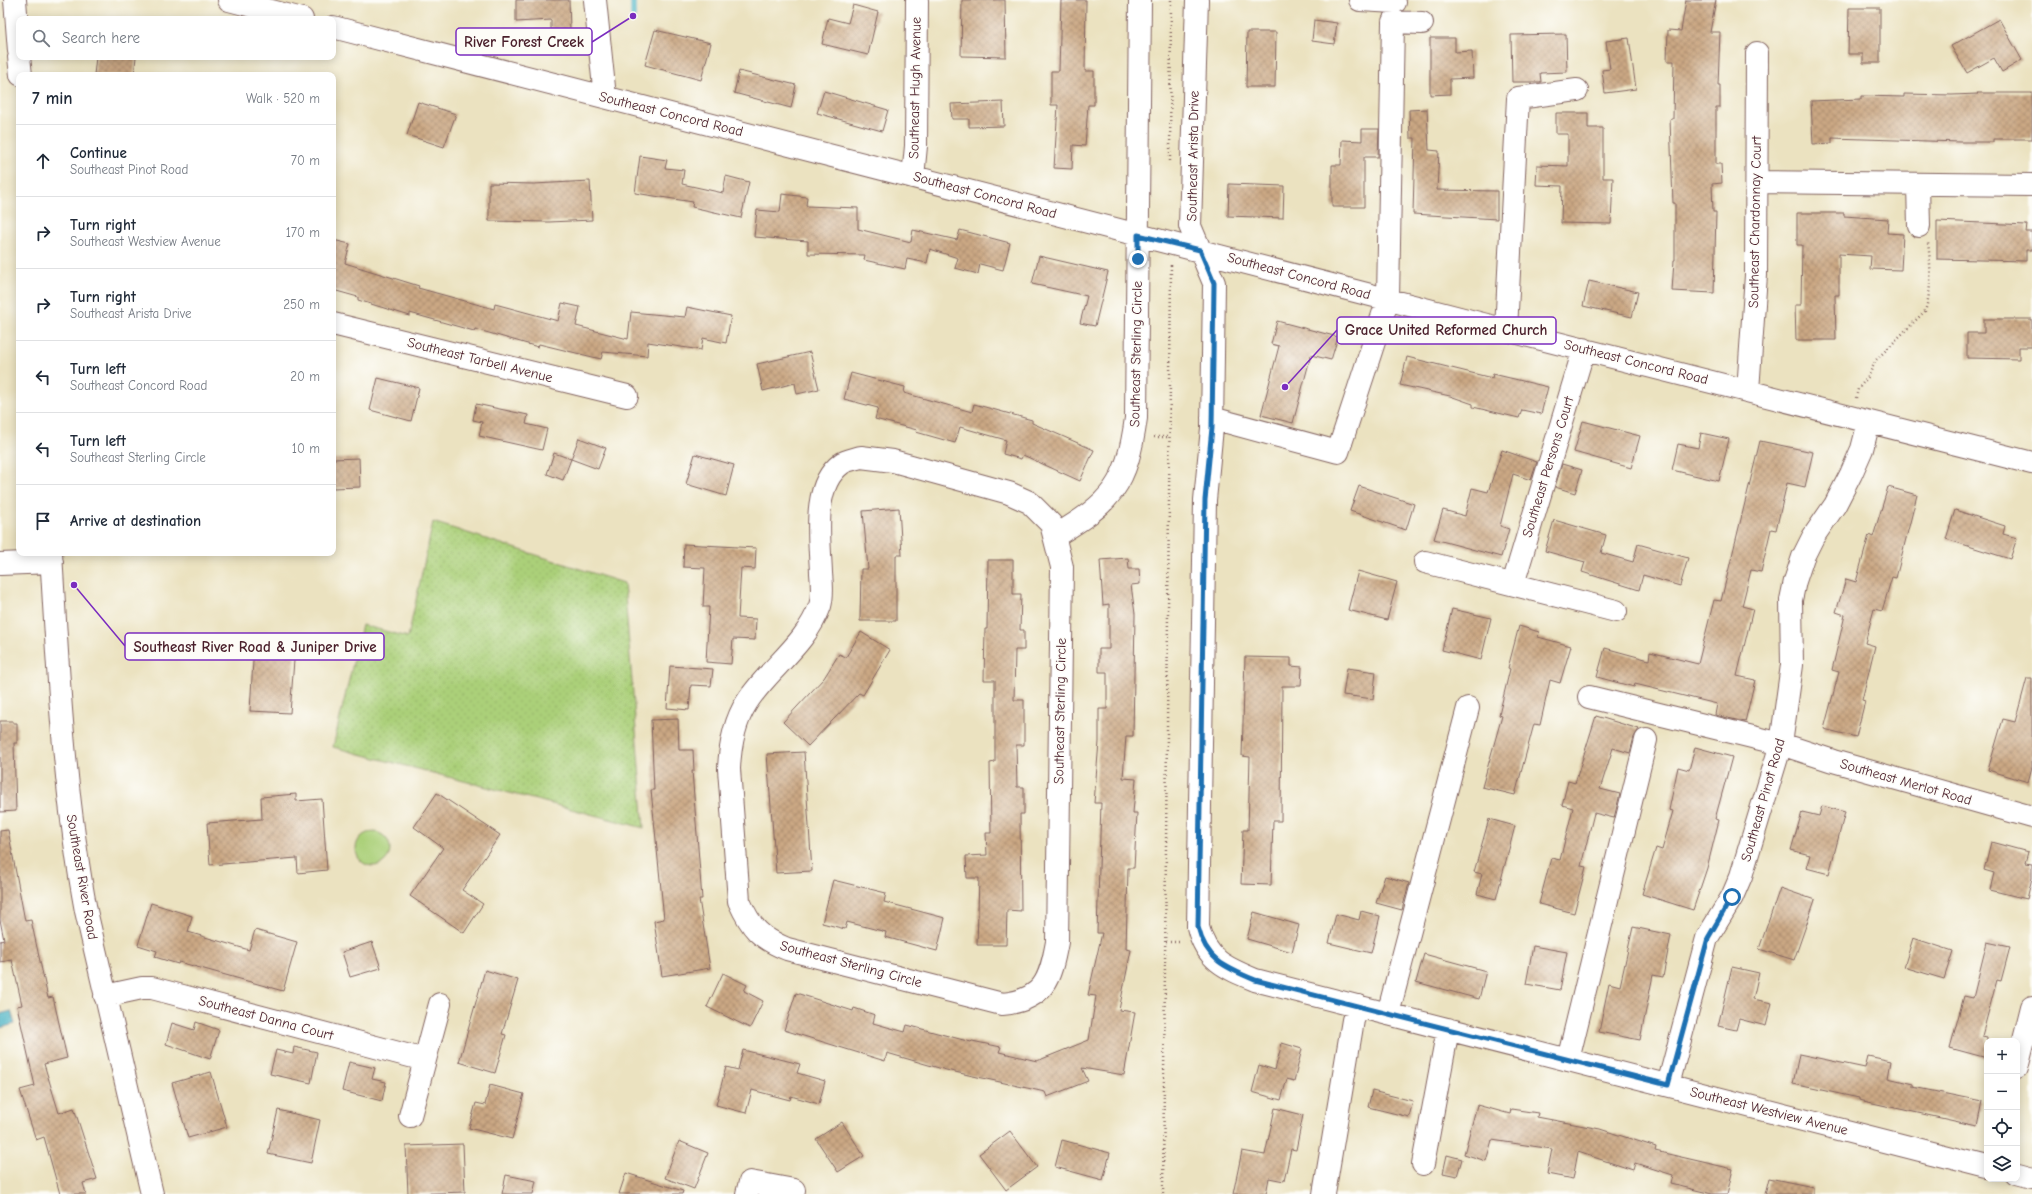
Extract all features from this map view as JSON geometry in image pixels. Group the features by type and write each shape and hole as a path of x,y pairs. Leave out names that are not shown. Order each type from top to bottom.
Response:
{"street":[{"path":"15,0 16,16"},
{"path":"228,0 290,16"},
{"path":"595,0 605,97"},
{"name":"Southeast Hugh Avenue","path":"913,176 916,146 917,0"},
{"path":"1138,235 1140,0"},
{"name":"Southeast Arista Drive","path":"1197,0 1190,226 1214,283 1212,418 1205,500 1198,927 1204,945 1209,953"},
{"path":"1360,0 1395,2"},
{"path":"1212,418 1338,452 1388,299 1393,22 1422,23"},
{"name":"Southeast Concord Road","path":"336,28 1506,330 2032,463"},
{"name":"Southeast Chardonnay Court","path":"1748,390 1756,275 1758,182 1757,53"},
{"path":"19,60 21,72"},
{"path":"1506,330 1518,98 1577,90"},
{"path":"1758,182 2032,185"},
{"path":"1918,184 1919,226"},
{"name":"Southeast Sterling Circle","path":"1055,536 1087,517 1109,498 1125,468 1131,448 1136,418 1138,235"},
{"name":"Southeast Tarbell Avenue","path":"336,325 627,396"},
{"name":"Southeast Persons Court","path":"1513,584 1584,349"},
{"name":"Southeast Pinot Road","path":"1668,1085 1708,938 1732,897 1741,876 1781,744 1792,665 1792,600 1795,581 1803,557 1813,537 1835,505 1862,450 1861,420"},
{"name":"Southeast Sterling Circle","path":"861,457 893,461 1009,493 1029,502 1050,524 1055,536 1062,567 1057,942 1053,964 1047,979 1036,994 1019,1002 1002,1004 787,949 768,942 751,924 739,901 729,769 730,750 736,724 747,702 801,638 812,623 820,605 822,587 819,508 827,480 841,464 861,457"},
{"path":"0,564 51,558"},
{"name":"Southeast River Road","path":"51,558 61,724 69,804 84,904 152,1194"},
{"path":"1425,562 1616,611"},
{"name":"Southeast Merlot Road","path":"1589,697 1781,744 1833,761 2032,817"},
{"path":"1388,1014 1468,708"},
{"path":"1568,1060 1646,740"},
{"name":"Southeast Westview Avenue","path":"1209,953 1218,962 1228,968 1255,980 1984,1166"},
{"name":"Southeast Danna Court","path":"105,996 142,988 152,988 425,1060"},
{"path":"410,1116 440,1004"},
{"path":"1324,1194 1353,1020 1359,1006"},
{"path":"2020,1055 2032,1007"},
{"path":"1424,1164 1448,1029"},
{"path":"2020,1175 2032,1178"},
{"path":"747,1194 750,1182 794,1190"}],"path":[{"path":"1170,166 1172,0"},
{"path":"1861,420 1858,389 1868,377 1876,360 1925,311 1928,302 1930,261 1926,229 1919,226"},
{"path":"1163,1194 1171,258"}],"green space":[{"path":"433,522 624,583 644,828 333,747 362,625 408,637"},
{"path":"373,832 385,837 390,849 385,861 373,866 361,861 356,849 361,837"}],"water":[{"path":"11,1011 15,1024 0,1028 0,1014"}],"building":[{"path":"516,0 569,0 570,30 551,30 551,20 516,22"},
{"path":"962,0 1005,0 1006,57 961,56"},
{"path":"1061,0 1086,0 1085,71 1094,71 1094,105 1088,105 1085,146 1073,145 1072,169 1054,168 1058,105 1051,105 1051,71 1059,71"},
{"path":"1686,0 1716,0 1710,32 1720,32 1718,85 1720,85 1720,107 1716,107 1716,164 1721,164 1722,183 1712,184 1713,212 1716,212 1714,293 1672,291 1675,260 1675,203 1673,203 1670,119 1673,119 1674,61 1667,61 1668,30 1681,31"},
{"path":"853,5 878,12 868,55 822,44 828,18 848,23"},
{"path":"1849,8 1880,8 1880,63 1863,63 1863,54 1848,54"},
{"path":"1999,19 2022,60 2002,72 1994,58 1967,73 1951,46"},
{"path":"1314,20 1337,23 1334,44 1312,41"},
{"path":"655,30 711,43 701,80 645,65"},
{"path":"1247,32 1276,32 1275,87 1246,87"},
{"path":"1566,34 1567,72 1540,73 1541,82 1512,82 1511,35"},
{"path":"1430,38 1455,38 1455,52 1472,51 1473,78 1450,79 1450,94 1430,95"},
{"path":"1629,38 1636,89 1605,93 1602,70 1610,69 1606,41"},
{"path":"96,60 136,60 134,72 94,72"},
{"path":"739,71 796,85 791,108 734,93"},
{"path":"824,91 888,110 882,131 817,113"},
{"path":"1977,93 2032,93 2032,139 1993,139 1993,142 1960,142 1832,138 1832,143 1813,144 1811,101 1861,99 1861,96 1904,97 1904,94 1952,95 1978,94"},
{"path":"418,102 456,114 444,147 407,135"},
{"path":"1003,102 1004,126 969,127 969,119 952,119 951,104"},
{"path":"1427,109 1429,150 1439,151 1437,190 1497,191 1497,219 1413,214 1415,138 1410,138 1409,110"},
{"path":"1556,113 1588,113 1588,128 1603,128 1603,178 1613,178 1611,224 1561,223 1562,186 1536,185 1537,165 1568,166 1568,134 1556,134"},
{"path":"1362,129 1379,129 1378,157 1364,157 1364,207 1332,207 1332,165 1341,165 1342,140 1362,141"},
{"path":"640,156 667,160 665,168 684,170 682,184 723,193 726,176 749,182 741,218 692,207 693,202 635,193"},
{"path":"590,181 592,220 549,222 489,221 489,183 534,184"},
{"path":"1229,184 1284,186 1283,218 1228,216"},
{"path":"782,194 807,197 806,206 858,208 858,229 911,242 913,230 957,240 960,230 1010,243 1003,270 980,264 978,274 955,268 958,258 930,249 927,263 907,259 905,269 864,260 865,255 808,254 808,241 754,237 757,210 780,212"},
{"path":"1797,213 1844,213 1844,216 1888,219 1887,233 1903,234 1901,270 1870,269 1871,256 1839,254 1839,295 1835,295 1836,340 1796,340 1795,305 1801,305 1802,245 1797,245"},
{"path":"1937,221 2027,225 2026,232 2032,232 2032,250 2026,250 2026,261 1937,259"},
{"path":"336,241 350,244 345,263 419,286 418,288 494,309 495,304 558,321 562,303 580,307 576,326 628,339 631,312 685,317 687,307 731,316 726,343 703,338 701,350 648,342 647,356 603,352 601,359 539,344 538,347 475,329 474,331 410,313 410,316 358,300 358,297 336,291"},
{"path":"1039,256 1108,272 1095,326 1080,323 1087,296 1032,284"},
{"path":"1589,281 1638,292 1632,317 1583,306"},
{"path":"1984,319 2032,319 2032,347 2019,347 2019,359 1967,358 1967,333 1984,333"},
{"path":"1277,321 1338,337 1331,360 1311,355 1293,423 1261,415 1279,346 1271,344"},
{"path":"810,352 819,389 797,394 795,383 763,391 757,364"},
{"path":"1407,357 1492,378 1493,374 1548,387 1541,414 1522,410 1519,418 1473,407 1473,404 1450,396 1400,385"},
{"path":"851,373 905,387 904,393 972,412 974,404 1032,420 1032,423 1094,450 1080,481 1023,455 1021,459 1003,454 1006,440 960,427 955,443 916,432 917,430 875,419 878,408 844,399"},
{"path":"378,378 419,388 411,421 370,410"},
{"path":"476,404 528,415 526,424 547,429 542,450 479,436 482,422 473,420"},
{"path":"1583,421 1640,436 1631,468 1574,452"},
{"path":"1701,433 1729,439 1719,481 1672,470 1678,444 1698,448"},
{"path":"579,438 606,448 598,469 571,459"},
{"path":"1760,441 1813,452 1805,487 1787,483 1776,530 1771,529 1761,572 1751,570 1742,606 1753,609 1737,676 1755,680 1745,722 1715,715 1717,704 1635,684 1634,687 1597,677 1605,648 1649,660 1650,652 1698,664 1714,600 1721,601"},
{"path":"1502,450 1537,462 1531,480 1513,474 1500,526 1509,529 1501,557 1434,539 1443,510 1465,516 1472,488 1488,492"},
{"path":"554,453 571,459 563,480 547,474"},
{"path":"695,454 734,465 726,496 686,484"},
{"path":"359,458 360,487 336,488 336,459"},
{"path":"1562,464 1582,470 1575,493 1555,487"},
{"path":"1359,486 1414,504 1406,530 1350,511"},
{"path":"1888,487 1917,495 1896,578 1892,577 1882,611 1874,609 1865,643 1875,646 1862,700 1865,701 1856,737 1824,729 1839,672 1832,670 1845,615 1836,612 1846,579 1856,582 1869,535 1873,537"},
{"path":"899,508 902,555 896,555 896,621 860,621 861,569 868,569 863,511"},
{"path":"1955,510 2005,526 2003,534 2017,538 2010,559 1946,539"},
{"path":"1554,520 1606,535 1601,553 1633,562 1638,544 1688,558 1680,586 1643,575 1639,590 1582,572 1585,562 1545,551"},
{"path":"684,544 756,548 755,569 741,568 738,618 756,619 755,640 733,639 731,664 706,662 709,607 703,607 705,568 683,567"},
{"path":"1128,558 1129,569 1139,569 1140,584 1131,585 1135,614 1133,736 1126,736 1123,778 1136,779 1133,813 1137,813 1134,868 1128,868 1126,949 1131,950 1119,1010 1135,1012 1124,1075 1082,1068 1088,1081 1047,1097 1045,1092 946,1070 887,1053 885,1061 784,1030 796,993 853,1011 854,1008 875,1015 873,1023 905,1032 907,1025 971,1042 1001,1047 999,1052 1037,1061 1089,1040 1096,996 1088,995 1102,933 1097,933 1101,803 1094,803 1099,742 1099,709 1107,709 1107,672 1099,672 1099,649 1109,649 1109,604 1103,605 1100,560"},
{"path":"988,560 1013,560 1013,594 1021,594 1020,630 1024,630 1024,650 1015,650 1014,700 1024,700 1024,745 1016,745 1017,787 1024,787 1024,814 1020,814 1021,911 1007,910 1006,945 977,945 979,878 967,878 966,856 987,855 986,833 991,833 990,763 995,762 995,680 984,680 985,629 987,629"},
{"path":"1358,571 1397,582 1387,620 1348,610"},
{"path":"1452,609 1491,618 1481,660 1442,650"},
{"path":"1519,626 1539,632 1538,637 1571,646 1560,683 1550,680 1540,725 1534,724 1515,795 1482,787 1502,716 1499,715 1510,669 1508,668"},
{"path":"861,632 890,650 863,695 859,693 808,746 783,722 824,678 839,654 846,657"},
{"path":"254,644 295,647 290,713 250,711"},
{"path":"1245,657 1291,658 1291,666 1302,667 1301,686 1282,686 1281,821 1273,821 1271,885 1241,884 1243,830 1248,830 1250,757 1242,756"},
{"path":"670,666 713,669 711,686 691,685 689,710 667,708"},
{"path":"1347,668 1376,672 1373,699 1343,695"},
{"path":"2027,678 2032,678 2032,767 2028,782 1988,770 2003,719 2015,722"},
{"path":"1596,716 1639,729 1634,737 1630,753 1613,748 1600,789 1620,794 1614,818 1594,813 1581,866 1586,867 1574,913 1539,904 1551,858 1560,860 1573,808 1562,805 1568,781 1575,783"},
{"path":"678,719 679,750 693,750 694,771 692,771 702,899 699,899 710,968 662,976 654,921 664,919 651,790 654,790 651,720"},
{"path":"0,721 13,721 13,723 17,723 17,743 14,743 16,811 0,812"},
{"path":"1695,747 1732,757 1715,819 1719,820 1707,868 1693,910 1642,894 1656,848 1662,850 1673,811 1669,810 1678,767 1689,770"},
{"path":"804,752 812,871 776,873 767,754"},
{"path":"437,793 500,835 462,890 483,904 464,933 410,896 443,848 414,827"},
{"path":"296,794 296,801 322,799 327,870 298,873 297,858 210,865 207,823 262,819 261,797"},
{"path":"1822,806 1845,812 1829,874 1806,868 1810,855 1791,850 1802,812 1819,816"},
{"path":"1489,819 1515,826 1496,899 1477,894 1482,874 1474,872"},
{"path":"8,830 25,921 31,920 48,998 53,997 67,1058 44,1064 59,1113 74,1108 97,1179 83,1183 86,1194 60,1194 44,1137 36,1140 20,1090 35,1086 17,1006 22,1005 12,960 0,962 0,941 4,940 0,920 0,831"},
{"path":"1991,842 2028,852 2025,863 2032,864 2032,878 2027,899 1990,890 1994,873 1984,870"},
{"path":"1385,876 1409,883 1402,910 1376,903"},
{"path":"833,880 886,893 884,902 945,918 937,951 885,937 886,932 847,922 845,929 822,923"},
{"path":"1780,888 1815,900 1794,960 1759,949"},
{"path":"151,903 192,916 188,932 249,950 255,930 297,942 283,991 179,962 178,964 155,957 157,951 138,945"},
{"path":"1361,911 1380,916 1371,953 1329,943 1336,914 1359,920"},
{"path":"1254,912 1299,925 1292,952 1247,939"},
{"path":"1633,927 1671,935 1663,977 1653,975 1640,1040 1599,1032 1609,983 1620,986"},
{"path":"1913,938 1953,951 1944,979 1904,967"},
{"path":"372,942 381,968 350,977 342,952"},
{"path":"1987,942 2010,947 2001,981 1997,980 1982,1036 1987,1037 1984,1038 1984,1057 1950,1048 1964,996 1973,998"},
{"path":"1533,946 1567,952 1560,990 1526,984"},
{"path":"1424,954 1486,971 1479,999 1416,982"},
{"path":"1732,967 1759,973 1753,999 1772,1003 1766,1026 1739,1019 1736,1030 1718,1026"},
{"path":"485,970 518,980 502,1034 506,1035 495,1073 459,1062"},
{"path":"723,973 747,985 744,991 763,1001 750,1028 707,1007"},
{"path":"196,1022 219,1030 210,1059 166,1044 172,1023 194,1030"},
{"path":"1282,1043 1302,1049 1294,1081 1287,1079 1281,1100 1252,1092 1259,1065 1275,1070"},
{"path":"294,1047 317,1052 311,1083 270,1074 276,1050 293,1054"},
{"path":"743,1050 800,1064 797,1073 825,1081 819,1104 791,1096 790,1100 752,1090 746,1113 716,1105 726,1067 738,1070"},
{"path":"1799,1054 1865,1068 1868,1056 1891,1061 1888,1078 1913,1084 1913,1087 1982,1101 1977,1126 1793,1084"},
{"path":"349,1062 375,1068 372,1079 386,1082 382,1101 342,1091"},
{"path":"211,1072 227,1127 188,1138 172,1083"},
{"path":"490,1085 524,1094 512,1139 469,1128 476,1103 485,1105"},
{"path":"1372,1091 1413,1101 1409,1117 1368,1107"},
{"path":"1477,1105 1510,1114 1511,1109 1538,1113 1537,1117 1600,1129 1656,1147 1655,1151 1733,1169 1727,1194 1712,1194 1671,1184 1673,1175 1635,1163 1633,1170 1578,1152 1573,1179 1547,1174 1552,1149 1492,1140 1486,1161 1464,1154"},
{"path":"1275,1108 1303,1115 1296,1150 1291,1149 1284,1181 1269,1178 1266,1194 1233,1194 1242,1151 1265,1155"},
{"path":"278,1110 320,1120 311,1163 268,1154"},
{"path":"842,1122 864,1156 838,1172 816,1139"},
{"path":"1010,1131 1037,1167 1006,1190 979,1154"},
{"path":"1062,1140 1110,1153 1103,1180 1055,1167"},
{"path":"679,1141 708,1153 694,1189 665,1178"},
{"path":"463,1144 465,1192 408,1194 406,1146"},
{"path":"1447,1155 1462,1159 1457,1176 1443,1173"},
{"path":"626,1173 683,1191 682,1194 619,1194"},
{"path":"506,1175 536,1181 533,1194 502,1194"},
{"path":"1769,1178 1813,1187 1813,1194 1765,1194"}],"waterway":[{"path":"633,0 633,16"}],"place":[{"name":"River Forest Creek","path":"633,16"},
{"name":"Grace United Reformed Church","path":"1285,387"},
{"name":"Southeast River Road & Juniper Drive","path":"74,585"}],"route":[{"path":"1138,259 1138,235 1200,250 1214,283 1212,428 1205,500 1198,927 1200,936 1209,953 1218,962 1234,972 1255,980 1668,1085 1693,988 1708,938 1718,917 1732,897"}]}
